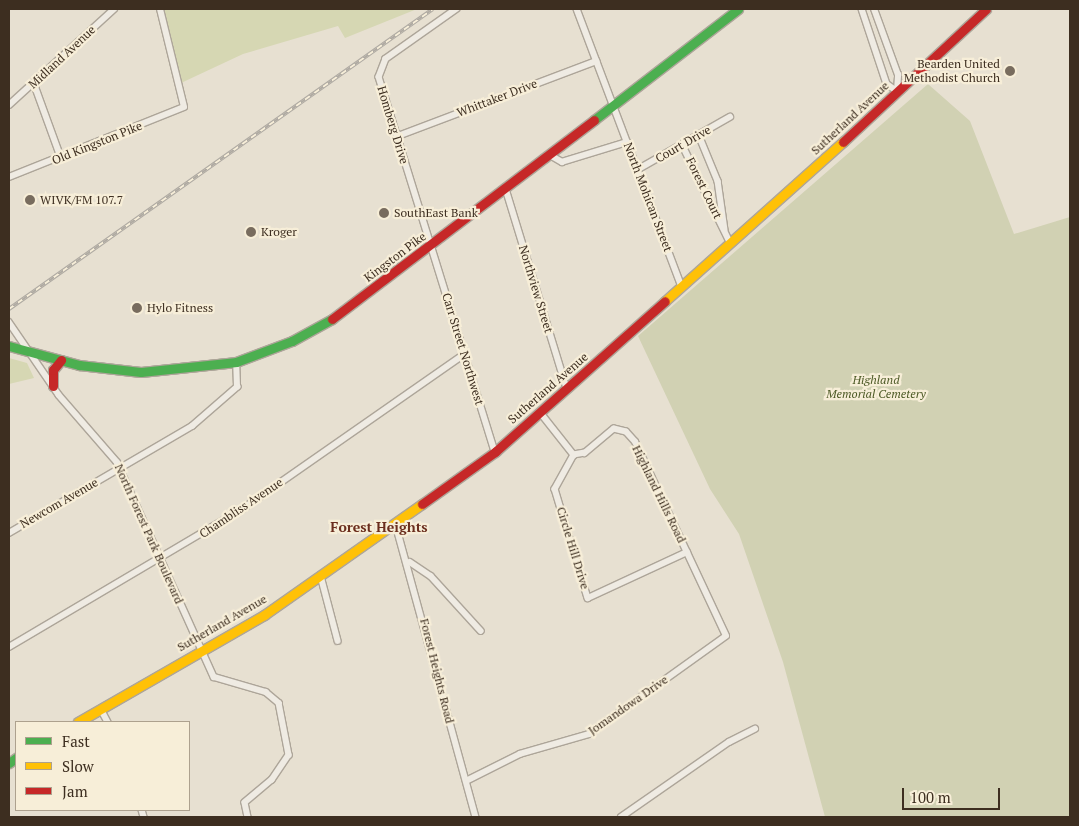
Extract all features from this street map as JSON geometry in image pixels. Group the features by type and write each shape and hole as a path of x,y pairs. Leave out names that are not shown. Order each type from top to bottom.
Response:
{"street":[{"name":"Midland Avenue","path":"9,104 114,9"},
{"name":"Old Kingston Pike","path":"9,178 184,107 160,9"},
{"name":"Homberg Drive","path":"431,246 379,69 386,59 457,9"},
{"name":"North Mohican Street","path":"577,9 682,287"},
{"name":"Kingston Pike","path":"9,346 61,360 141,372 236,362 292,341 337,316 614,107 738,9"},
{"path":"862,9 887,84 897,91"},
{"path":"874,9 898,75 897,91"},
{"name":"Sutherland Avenue","path":"80,721 202,650 321,576 396,525 495,452 731,244 986,9"},
{"name":"Whittaker Drive","path":"398,136 596,60"},
{"path":"34,83 61,157"},
{"name":"Court Drive","path":"637,170 730,117"},
{"name":"Forest Court","path":"698,135 718,181 725,232"},
{"path":"550,155 562,162 627,142"},
{"name":"Forest Court","path":"682,144 731,244"},
{"name":"Northview Street","path":"506,189 567,389"},
{"name":"Carr Street Northwest","path":"431,246 495,452"},
{"name":"North Forest Park Boulevard","path":"9,322 32,352 53,386 120,468 214,677 266,692 279,703 289,737 289,755 272,780 245,803 248,817"},
{"name":"Chambliss Avenue","path":"9,647 241,510 465,354"},
{"path":"53,386 53,370 61,360"},
{"name":"Newcom Avenue","path":"9,533 192,426 235,390 239,377 236,362"},
{"path":"540,412 574,456"},
{"name":"Highland Hills Road","path":"574,456 585,453 614,429 626,432 654,478 726,636"},
{"name":"Circle Hill Drive","path":"574,456 555,489 588,598 687,552"},
{"name":"Forest Heights Road","path":"396,525 410,562 476,817"},
{"path":"410,562 431,576 482,631"},
{"path":"321,576 338,641"},
{"name":"Jomandowa Drive","path":"466,781 520,754 590,734 726,636"},
{"path":"101,709 107,721"},
{"path":"621,817 729,742 755,730"}],"green space":[{"path":"164,9 417,9 345,38 338,26 243,54 181,83"},
{"name":"Highland Memorial Cemetery","path":"928,84 970,121 1014,234 1070,217 1070,817 825,817 783,662 739,534 710,489 638,336"},
{"path":"9,358 27,363 34,378 9,384"}],"railway":[{"path":"9,309 433,9"}],"traffic: fast":[{"path":"594,120 738,9"},
{"path":"9,346 79,365 141,372 236,362 292,341 332,319"},
{"path":"9,763 15,759"}],"traffic: slow":[{"path":"665,301 843,142"},
{"path":"80,721 264,615 422,504"}],"traffic: jam":[{"path":"843,142 986,9"},
{"path":"332,319 594,120"},
{"path":"422,504 495,452 665,301"},
{"path":"53,386 53,370 61,360"}],"place":[{"name":"Bearden United Methodist Church","path":"1010,71"},
{"name":"WIVK/FM 107.7","path":"30,200"},
{"name":"SouthEast Bank","path":"384,213"},
{"name":"Kroger","path":"251,232"},
{"name":"Hylo Fitness","path":"137,308"}],"district":[{"name":"Forest Heights","path":"379,527"}]}
